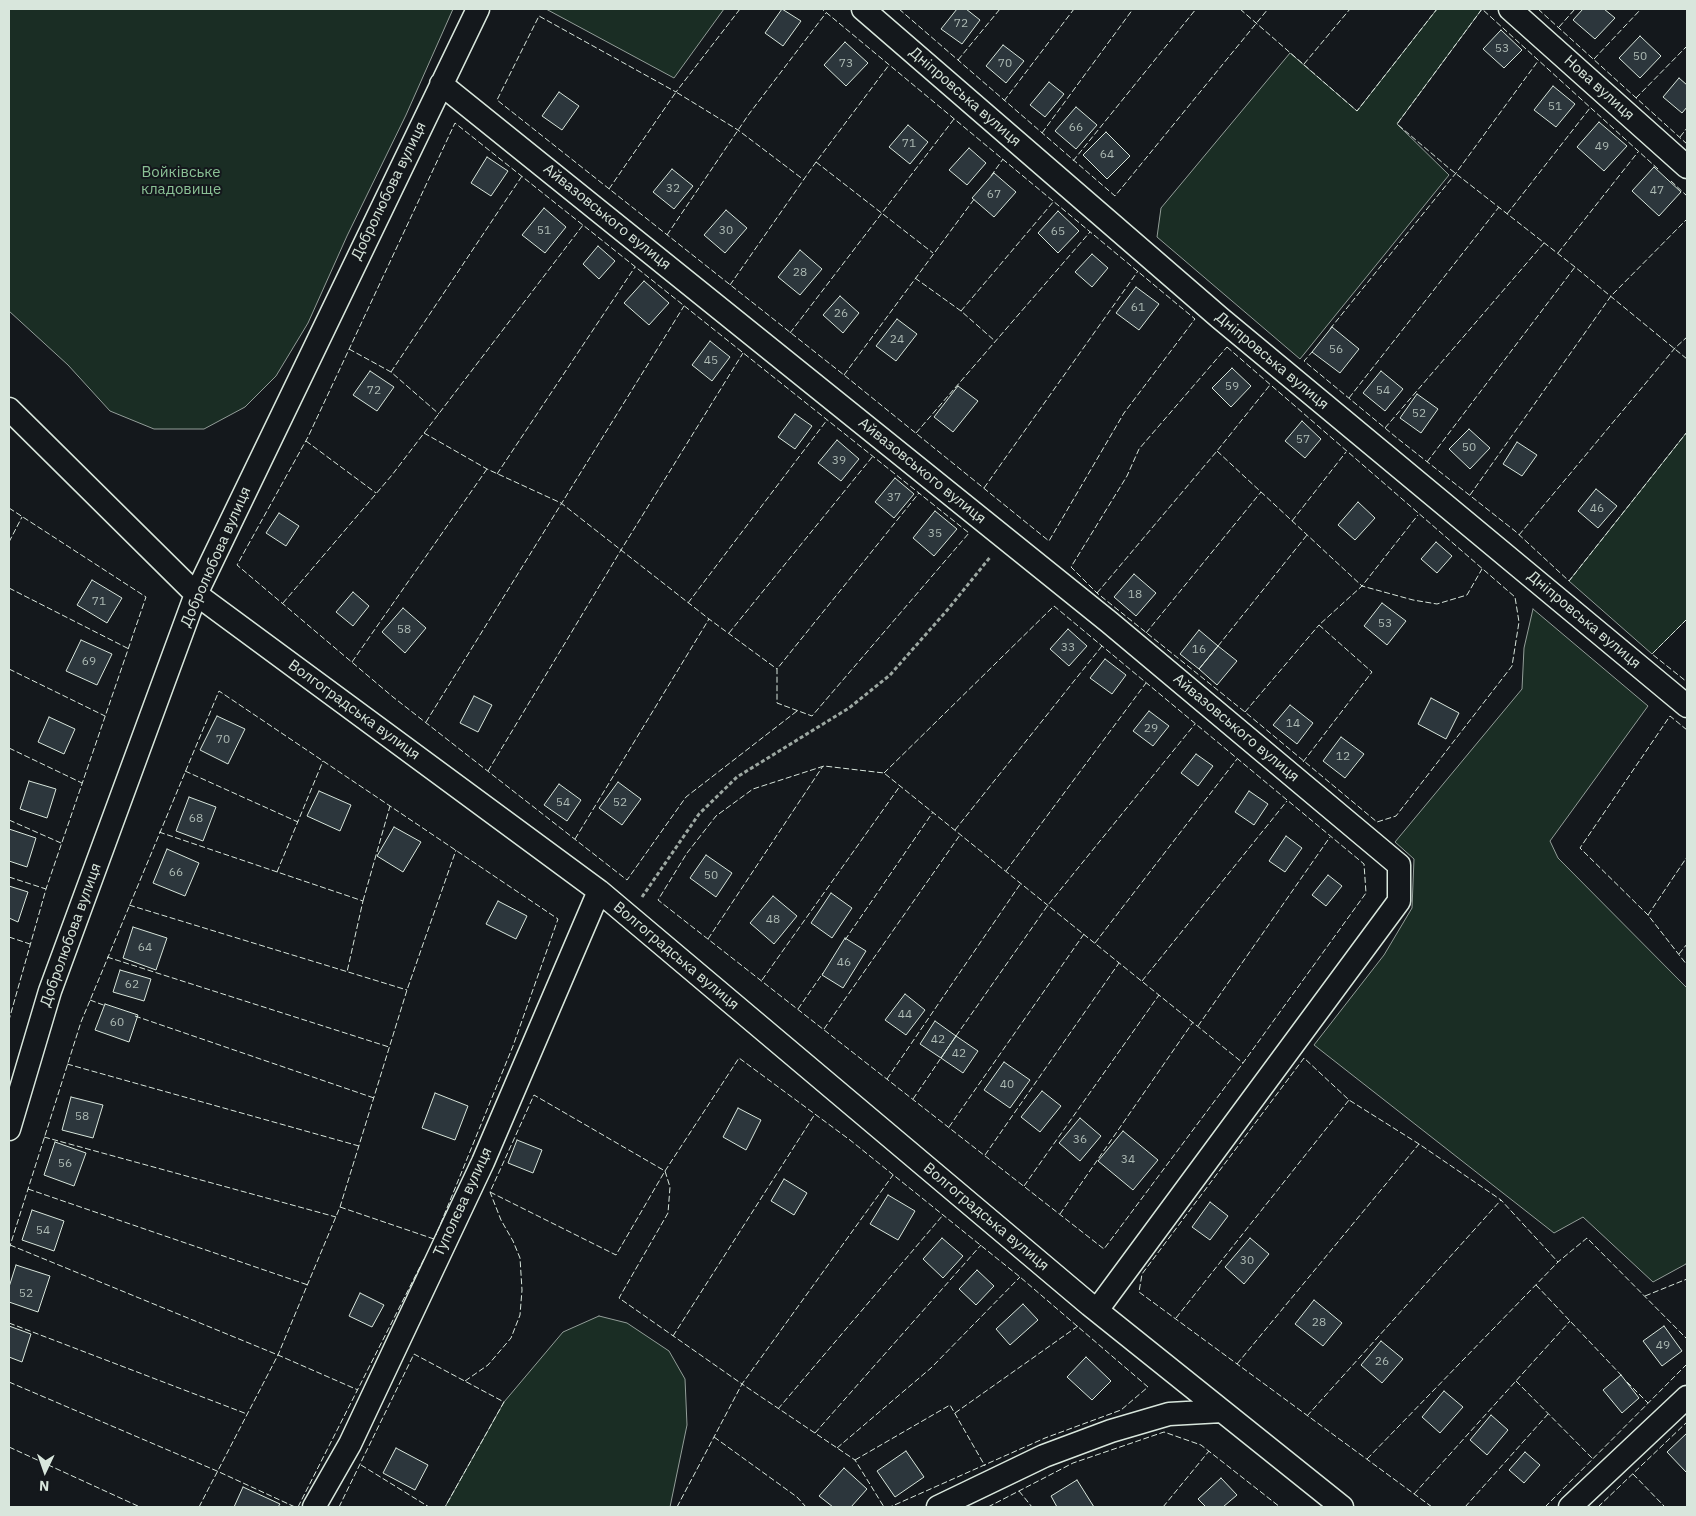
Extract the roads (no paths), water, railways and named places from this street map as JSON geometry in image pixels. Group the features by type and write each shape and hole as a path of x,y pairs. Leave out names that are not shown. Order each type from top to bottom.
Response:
{"street":[{"name":"Добролюбова вулиця","path":"9,1129 50,990 196,594 478,9"},
{"name":"Дніпровська вулиця","path":"864,9 1220,318 1687,706"},
{"name":"Нова вулиця","path":"1510,9 1687,167"},
{"name":"Айвазовського вулиця","path":"441,84 1109,622 1399,865 1399,901 1097,1310"},
{"name":"Волгоградська вулиця","path":"9,409 196,594 599,891 1097,1310 1342,1507"},
{"name":"Туполєва вулиця","path":"314,1507 350,1444 483,1162 599,891"},
{"path":"1570,1507 1687,1396"},
{"path":"938,1507 1044,1456 1111,1432 1169,1414 1222,1411"}],"park label":[{"name":"Войківське кладовище","path":"181,182"}]}
